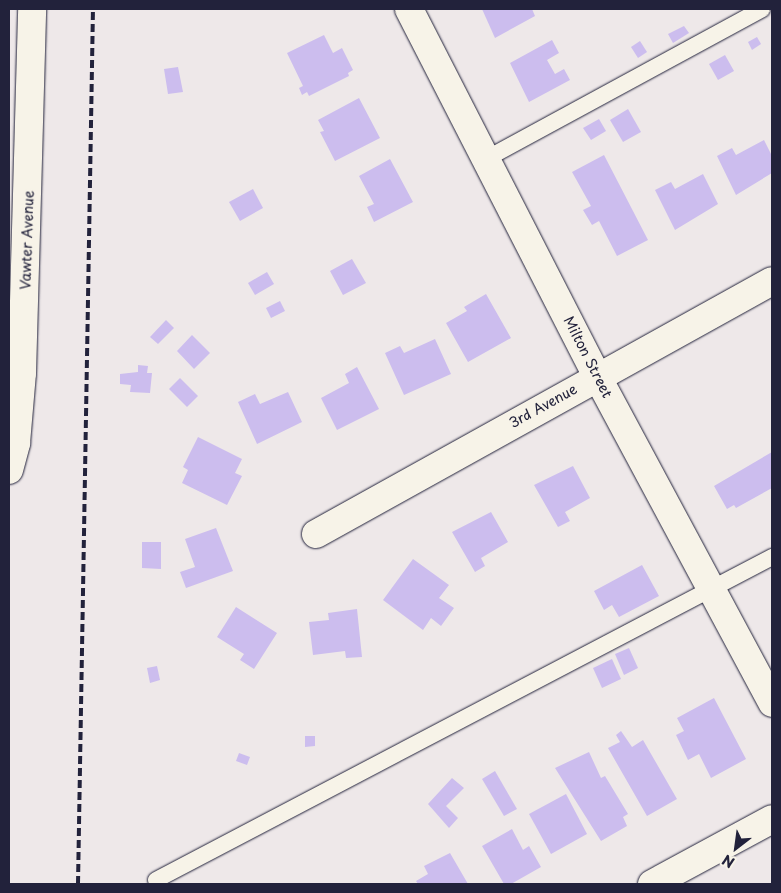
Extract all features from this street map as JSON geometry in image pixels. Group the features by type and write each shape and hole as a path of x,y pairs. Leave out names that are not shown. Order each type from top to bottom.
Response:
{"street":[{"name":"Vawter Avenue","path":"9,470 16,443 22,373 32,9"},
{"name":"Milton Street","path":"408,9 597,376 772,703"},
{"name":"3rd Avenue","path":"316,534 597,376 772,281"},
{"path":"652,884 772,819"}],"lane":[{"path":"486,159 762,9"},
{"path":"156,880 772,557"}],"building":[{"path":"482,9 532,9 535,16 495,38"},
{"path":"684,26 689,33 673,43 668,34"},
{"path":"324,35 333,53 342,48 353,70 348,73 349,76 309,96 307,92 302,95 299,88 303,86 287,53"},
{"path":"757,37 761,44 752,50 748,42"},
{"path":"552,40 559,53 547,60 555,74 564,69 570,80 529,102 510,63"},
{"path":"640,41 647,52 638,58 631,47"},
{"path":"725,55 734,71 718,80 709,64"},
{"path":"178,67 183,92 168,94 164,69"},
{"path":"359,98 380,138 335,161 320,132 324,131 318,120"},
{"path":"628,109 641,132 623,142 610,120"},
{"path":"599,119 606,131 591,140 583,128"},
{"path":"764,140 772,156 772,173 736,195 717,156 732,148 736,155"},
{"path":"604,155 648,240 617,256 599,221 592,225 583,210 591,206 572,172"},
{"path":"390,159 413,202 374,222 367,207 374,204 359,176"},
{"path":"703,174 718,204 675,230 655,190 671,182 675,189"},
{"path":"253,189 263,208 240,221 229,202"},
{"path":"352,259 366,283 343,295 330,271"},
{"path":"267,272 274,284 255,295 248,283"},
{"path":"486,294 511,338 468,362 446,323 467,311 464,307"},
{"path":"280,301 285,311 271,318 266,308"},
{"path":"166,320 174,328 158,344 150,337"},
{"path":"192,335 210,353 194,369 177,351"},
{"path":"435,339 451,374 404,395 385,353 400,346 404,353"},
{"path":"138,365 148,366 147,373 152,373 150,393 130,392 131,385 120,384 120,374 138,372"},
{"path":"357,367 379,409 337,430 321,398 349,383 345,374"},
{"path":"180,378 198,396 187,407 169,389"},
{"path":"288,392 302,422 257,444 238,402 255,394 260,404"},
{"path":"198,437 242,459 235,473 242,476 227,505 182,483 188,470 183,467"},
{"path":"772,452 772,488 736,508 734,505 727,509 714,486"},
{"path":"573,466 590,498 565,512 570,521 558,527 534,485"},
{"path":"491,512 508,542 481,558 485,566 475,572 452,532"},
{"path":"216,528 233,571 186,588 180,572 195,567 185,539"},
{"path":"142,542 161,542 161,569 142,568"},
{"path":"413,559 449,585 439,598 454,608 441,626 431,618 423,630 383,600"},
{"path":"642,565 659,596 619,617 612,605 604,610 594,591"},
{"path":"236,607 277,633 254,669 240,660 244,654 217,637"},
{"path":"357,609 362,657 346,658 345,651 313,655 309,622 329,620 328,613"},
{"path":"629,648 638,668 624,675 615,654"},
{"path":"612,659 621,679 602,688 593,668"},
{"path":"157,666 160,680 150,683 147,668"},
{"path":"714,698 746,759 711,778 699,754 688,760 676,735 684,731 677,718"},
{"path":"621,731 632,747 643,740 677,799 647,816 608,748 620,742 616,735"},
{"path":"305,736 315,736 315,746 305,747"},
{"path":"589,752 601,778 605,776 628,814 623,817 627,826 601,841 555,768"},
{"path":"239,753 250,757 247,765 236,761"},
{"path":"495,771 517,809 504,816 482,779"},
{"path":"452,778 464,788 446,806 458,818 449,828 428,804"},
{"path":"566,794 587,834 551,854 529,814"},
{"path":"512,829 523,850 529,846 541,867 511,884 504,884 482,846"},
{"path":"450,853 468,884 418,884 416,881 428,874 424,866"}],"railway":[{"path":"78,884 93,9"}]}
